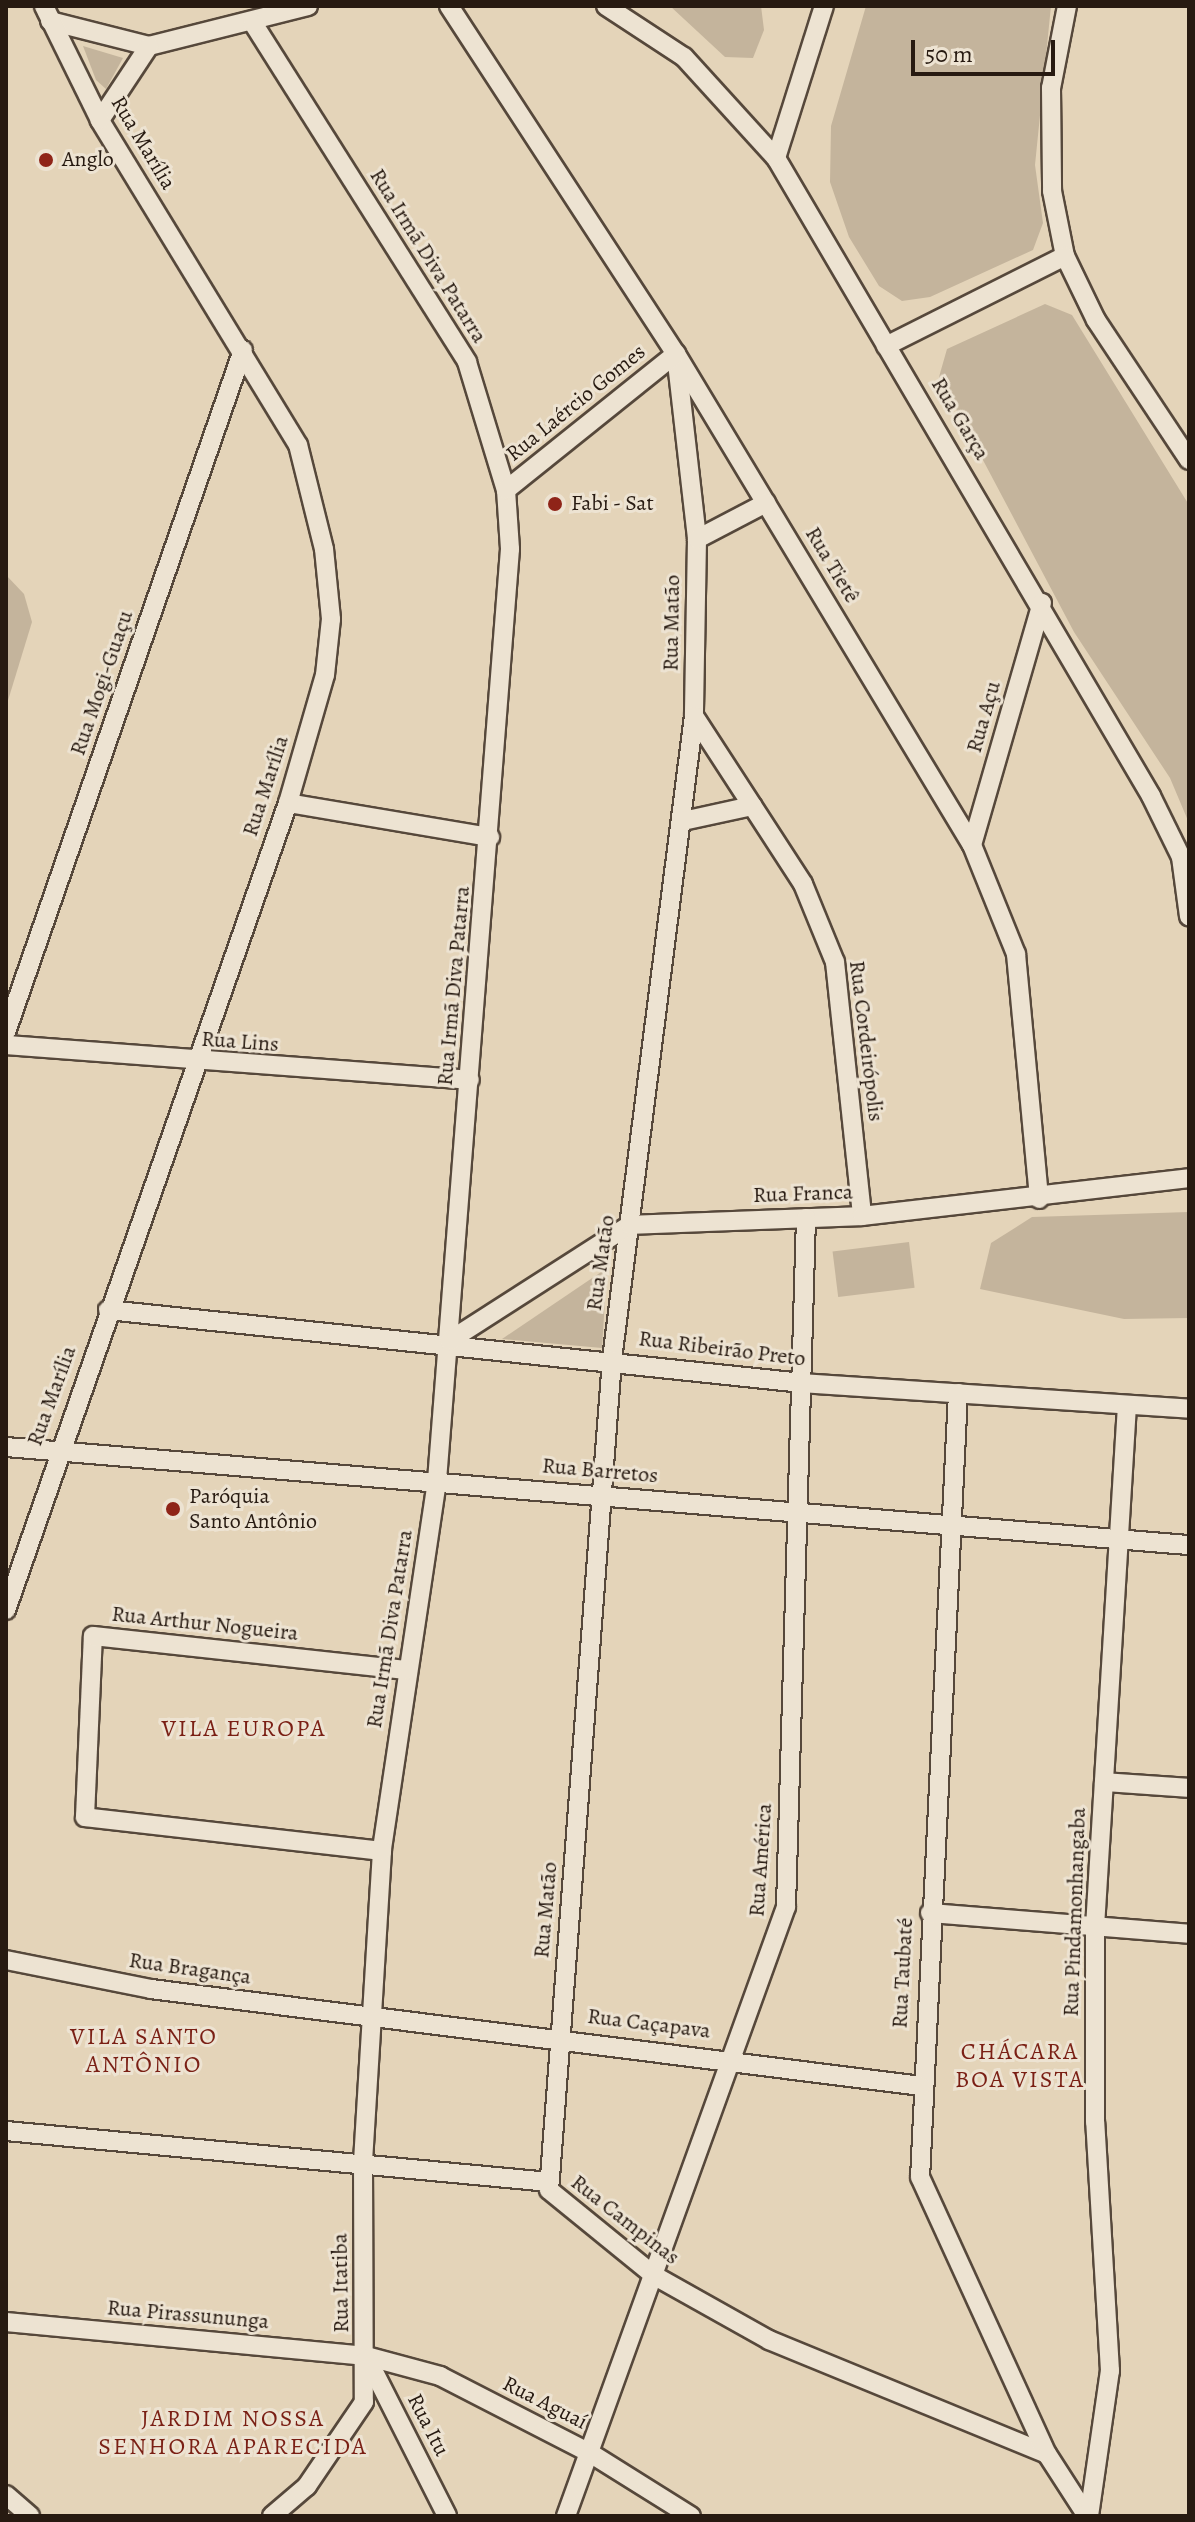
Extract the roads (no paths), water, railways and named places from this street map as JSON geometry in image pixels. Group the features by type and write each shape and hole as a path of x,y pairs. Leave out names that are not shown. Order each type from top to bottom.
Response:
{"street":[{"path":"47,13 149,46 253,23 308,6"},
{"name":"Rua Tietê","path":"449,6 676,354 972,845 1016,954 1039,1199"},
{"name":"Rua Garça","path":"606,6 684,57 776,158 1042,603 1181,857 1189,916"},
{"path":"776,158 824,6"},
{"path":"1067,6 1051,88 1052,191 1065,256 1096,320 1189,460"},
{"name":"Rua Marília","path":"6,1610 58,1449 288,803 325,675 328,591 298,445 243,350 100,120 47,13"},
{"name":"Rua Irmã Diva Patarra","path":"253,23 467,362 506,490 510,549 490,837 437,1481 406,1670 382,1851 369,2016"},
{"path":"100,120 149,46"},
{"path":"886,346 1065,256"},
{"name":"Rua Mogi-Guaçu","path":"6,1032 243,350"},
{"name":"Rua Laércio Gomes","path":"506,490 676,354"},
{"name":"Rua Matão","path":"550,2182 605,1495 612,1360 694,716 697,539 676,354"},
{"path":"697,539 766,503"},
{"name":"Rua Açu","path":"972,845 1042,603"},
{"name":"Rua Cordeirópolis","path":"694,716 803,884 835,962 862,1216"},
{"path":"288,803 490,837"},
{"path":"683,821 752,806"},
{"name":"Rua Lins","path":"6,1045 195,1063 470,1080"},
{"name":"Rua Franca","path":"630,1225 862,1216 1039,1199 1189,1178"},
{"name":"Rua América","path":"566,2516 734,2059 786,1907 806,1218"},
{"path":"449,1341 630,1225"},
{"name":"Rua Ribeirão Preto","path":"108,1310 449,1341 802,1383 1189,1409"},
{"name":"Rua Taubaté","path":"958,1393 921,2086 920,2177 1047,2454 1088,2516"},
{"name":"Rua Pindamonhangaba","path":"1088,2516 1110,2356 1095,2122 1095,1927 1127,1405"},
{"name":"Rua Barretos","path":"6,1447 797,1513 950,1521 1189,1545"},
{"name":"Rua Arthur Nogueira","path":"382,1851 85,1817 93,1636 406,1670"},
{"path":"1104,1782 1189,1788"},
{"path":"930,1913 1189,1934"},
{"name":"Rua Bragança","path":"6,1960 151,1989 369,2016"},
{"name":"Rua Caçapava","path":"369,2016 734,2059 921,2086"},
{"name":"Rua Itatiba","path":"272,2516 342,2443 364,2402 363,2164 369,2016"},
{"name":"Rua Campinas","path":"6,2131 550,2182 549,2190 655,2276 769,2340 1047,2454"},
{"name":"Rua Pirassununga","path":"6,2322 366,2356"},
{"name":"Rua Aguaí","path":"366,2356 440,2376 590,2453 691,2516"},
{"name":"Rua Itu","path":"366,2356 447,2516"},
{"path":"6,2495 30,2516"}],"place":[{"name":"Anglo","path":"46,160"},
{"name":"Fabi - Sat","path":"555,504"},
{"name":"Paróquia Santo Antônio","path":"173,1509"}],"district":[{"name":"VILA EUROPA","path":"244,1729"},
{"name":"VILA SANTO ANTÔNIO","path":"144,2051"},
{"name":"CHÁCARA BOA VISTA","path":"1020,2066"},
{"name":"JARDIM NOSSA SENHORA APARECIDA","path":"233,2433"}]}
